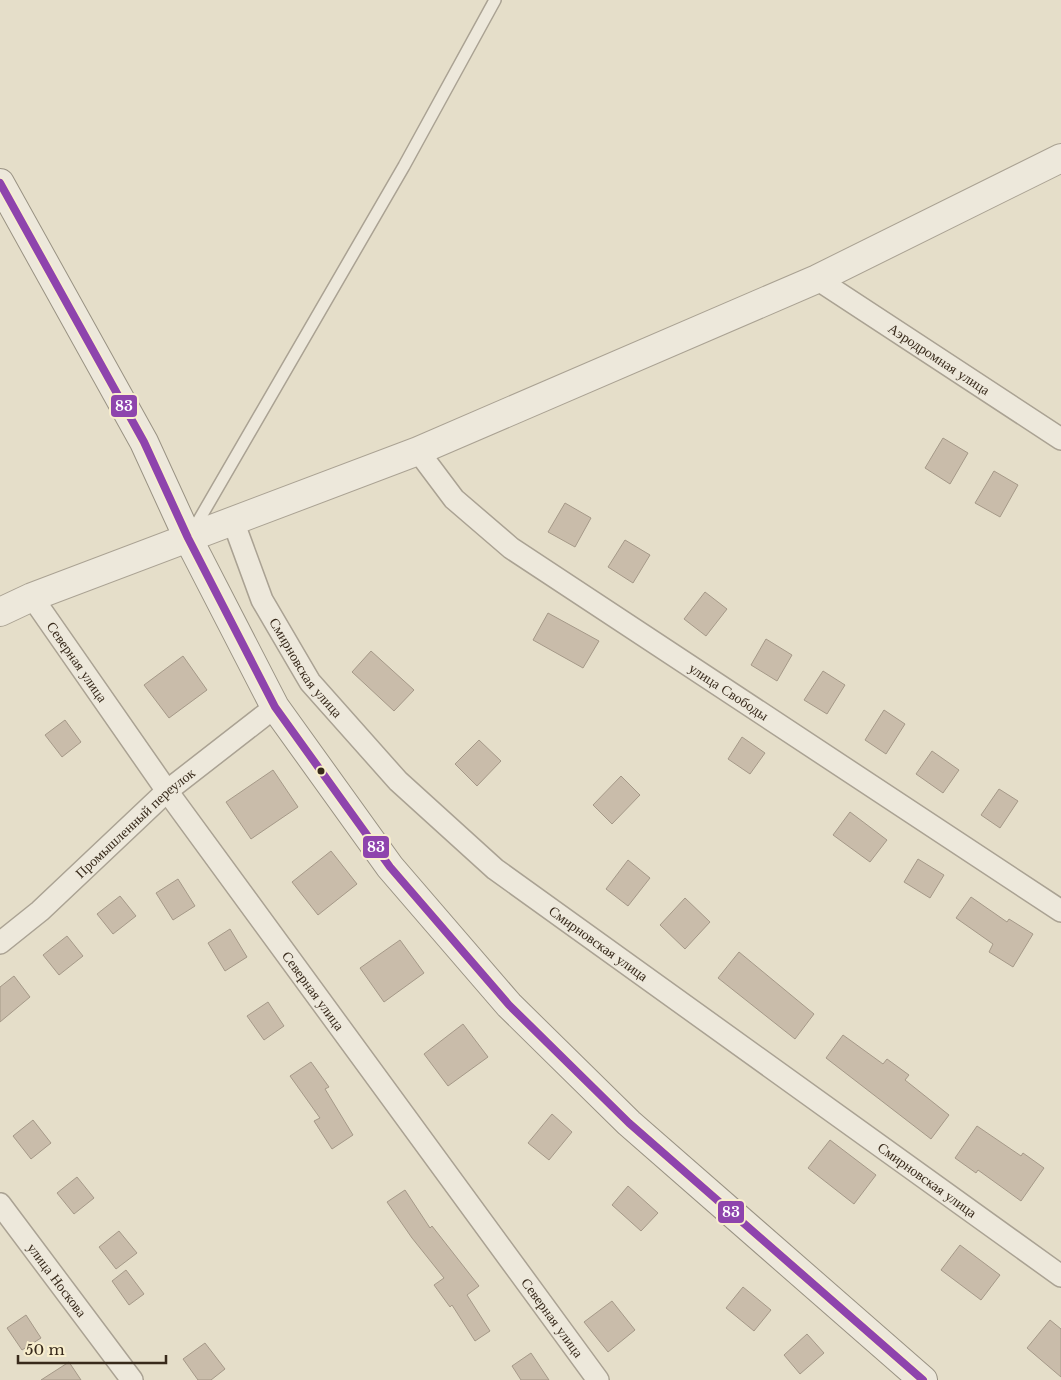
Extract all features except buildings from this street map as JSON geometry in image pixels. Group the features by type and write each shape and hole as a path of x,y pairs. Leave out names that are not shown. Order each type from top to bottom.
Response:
{"main road":[{"path":"0,612 32,597 418,450 817,279 1061,158"},
{"path":"0,183 144,442 188,538 276,707 390,867 508,1005 629,1123 923,1380"}],"street":[{"name":"Аэродромная улица","path":"817,279 1061,439"},
{"name":"улица Свободы","path":"418,450 454,499 511,548 1061,910"},
{"name":"Смирновская улица","path":"233,521 262,600 310,682 398,781 495,868 1061,1276"},
{"name":"Северная улица","path":"32,597 167,791 598,1380"},
{"name":"Промышленный переулок","path":"0,943 40,911 167,791 276,707"},
{"name":"улица Носкова","path":"2,1211 132,1380"}],"lane":[{"path":"188,538 404,166 495,0"}],"transit line":[{"name":"83","path":"0,183 144,442 188,538 275,707 390,867 509,1005 629,1123 923,1380"}]}
